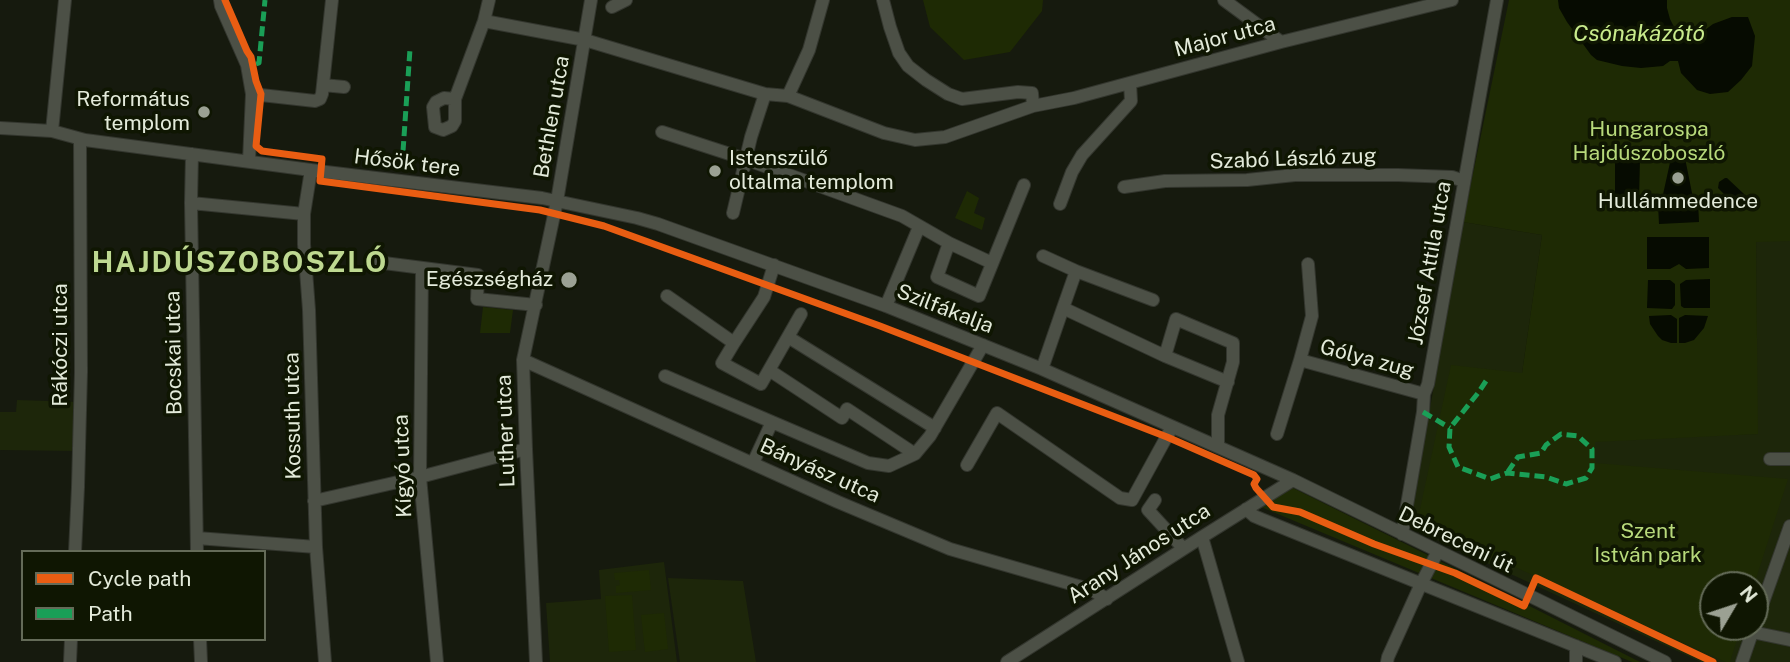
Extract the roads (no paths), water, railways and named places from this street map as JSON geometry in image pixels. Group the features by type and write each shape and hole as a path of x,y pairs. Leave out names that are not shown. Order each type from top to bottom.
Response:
{"street":[{"path":"52,131 65,0"},
{"path":"220,0 247,65 252,93 249,161"},
{"path":"252,93 315,101 320,99 332,0"},
{"path":"455,99 489,0"},
{"name":"Bethlen utca","path":"557,201 591,0"},
{"path":"612,7 626,0"},
{"path":"788,96 809,50 823,0"},
{"path":"883,0 899,53 908,65 926,80 948,94 962,99 1018,92 1032,93 1033,106"},
{"path":"1224,0 1281,42"},
{"name":"Major utca","path":"584,40 765,93 788,96 884,133 915,140 944,137 1033,106 1074,98 1281,42 1452,0"},
{"name":"József Attila utca","path":"1402,534 1424,394 1497,0"},
{"name":"Bethlen utca","path":"484,21 584,40"},
{"path":"323,83 344,88"},
{"path":"1060,204 1072,172 1082,155 1131,101 1130,83"},
{"path":"733,213 745,159 765,93"},
{"name":"Hősök tere","path":"0,128 52,131 82,139 557,201"},
{"path":"662,132 902,216 949,243 992,263"},
{"name":"Rákóczi utca","path":"75,550 81,372 82,139"},
{"name":"Bocskai utca","path":"192,154 197,550"},
{"name":"Kossuth utca","path":"311,170 304,214 304,244 309,310 316,547 325,662"},
{"name":"Szabó László zug","path":"1124,187 1165,181 1247,180 1295,175 1452,177 1464,181"},
{"path":"949,243 937,277 979,296 1024,185"},
{"name":"Szilfákalja","path":"557,201 648,221 886,306 1042,369 1307,487"},
{"name":"Luther utca","path":"536,662 523,360 557,201"},
{"path":"191,203 304,214"},
{"path":"886,306 919,227"},
{"path":"1043,256 1153,300"},
{"path":"376,262 478,275 477,299 536,305"},
{"name":"Gólya zug","path":"1278,434 1312,316 1308,264"},
{"path":"774,265 764,297 722,363 761,384 800,314"},
{"name":"Kígyó utca","path":"422,268 420,477 437,662"},
{"path":"1042,369 1076,271"},
{"path":"667,296 734,343"},
{"path":"1063,308 1228,382"},
{"path":"1165,356 1176,319 1233,344 1233,362 1218,415 1218,446"},
{"path":"788,337 935,428"},
{"path":"665,376 868,463 889,466 915,454 935,428 983,345"},
{"name":"Bányász utca","path":"523,360 838,502 950,549 1092,590 1107,598"},
{"name":"Gólya zug","path":"1300,360 1424,394"},
{"path":"769,370 842,418 847,409 915,454"},
{"path":"967,465 997,412 1120,498 1132,499 1172,427"},
{"path":"753,463 772,422"},
{"path":"314,501 526,449"},
{"path":"1770,459 1790,459"},
{"name":"Arany János utca","path":"1007,662 1293,480"},
{"name":"Debreceni út","path":"1307,487 1665,662"},
{"path":"1155,500 1148,509 1183,548"},
{"path":"1246,509 1254,516 1615,662"},
{"path":"1769,586 1790,526"},
{"path":"1202,537 1238,662"},
{"path":"197,538 316,547"},
{"path":"1387,662 1438,551"},
{"path":"1769,633 1790,640"},
{"path":"70,662 71,641"},
{"path":"200,641 201,662"},
{"path":"1742,662 1749,641"},
{"path":"1576,646 1576,662"}],"water":[{"name":"Csónakázótó","path":"1558,0 1667,0 1674,27 1691,35 1701,33 1713,24 1732,17 1748,17 1755,36 1752,66 1728,92 1710,94 1697,90 1681,73 1678,61 1670,61 1663,66 1641,68 1597,60 1567,22 1559,8"},
{"name":"Hullámmedence","path":"1671,158 1685,158 1693,198 1698,202 1699,222 1659,224 1658,204 1662,199"},
{"path":"1615,159 1640,159 1639,198 1615,197"},
{"path":"1725,178 1744,194 1741,201 1733,203 1718,188 1719,182"},
{"path":"1647,237 1709,237 1709,268 1686,269 1679,264 1670,269 1647,269"},
{"path":"1710,279 1710,308 1681,306 1680,284 1686,280"},
{"path":"1648,280 1670,280 1675,284 1675,305 1672,309 1647,308"},
{"path":"1671,315 1677,319 1677,343 1662,340 1650,324 1649,316"},
{"path":"1685,315 1708,316 1704,328 1694,340 1679,343 1679,318"}],"place":[{"name":"Református templom","path":"204,112"},
{"name":"Istenszülő oltalma templom","path":"715,171"},
{"name":"Hullámmedence","path":"1678,178"},
{"name":"Egészségház","path":"569,280"}],"district":[{"name":"HAJDÚSZOBOSZLÓ","path":"240,263"}],"park label":[{"name":"Hungarospa Hajdúszoboszló","path":"1649,142"},
{"name":"Szent István park","path":"1648,544"}]}
